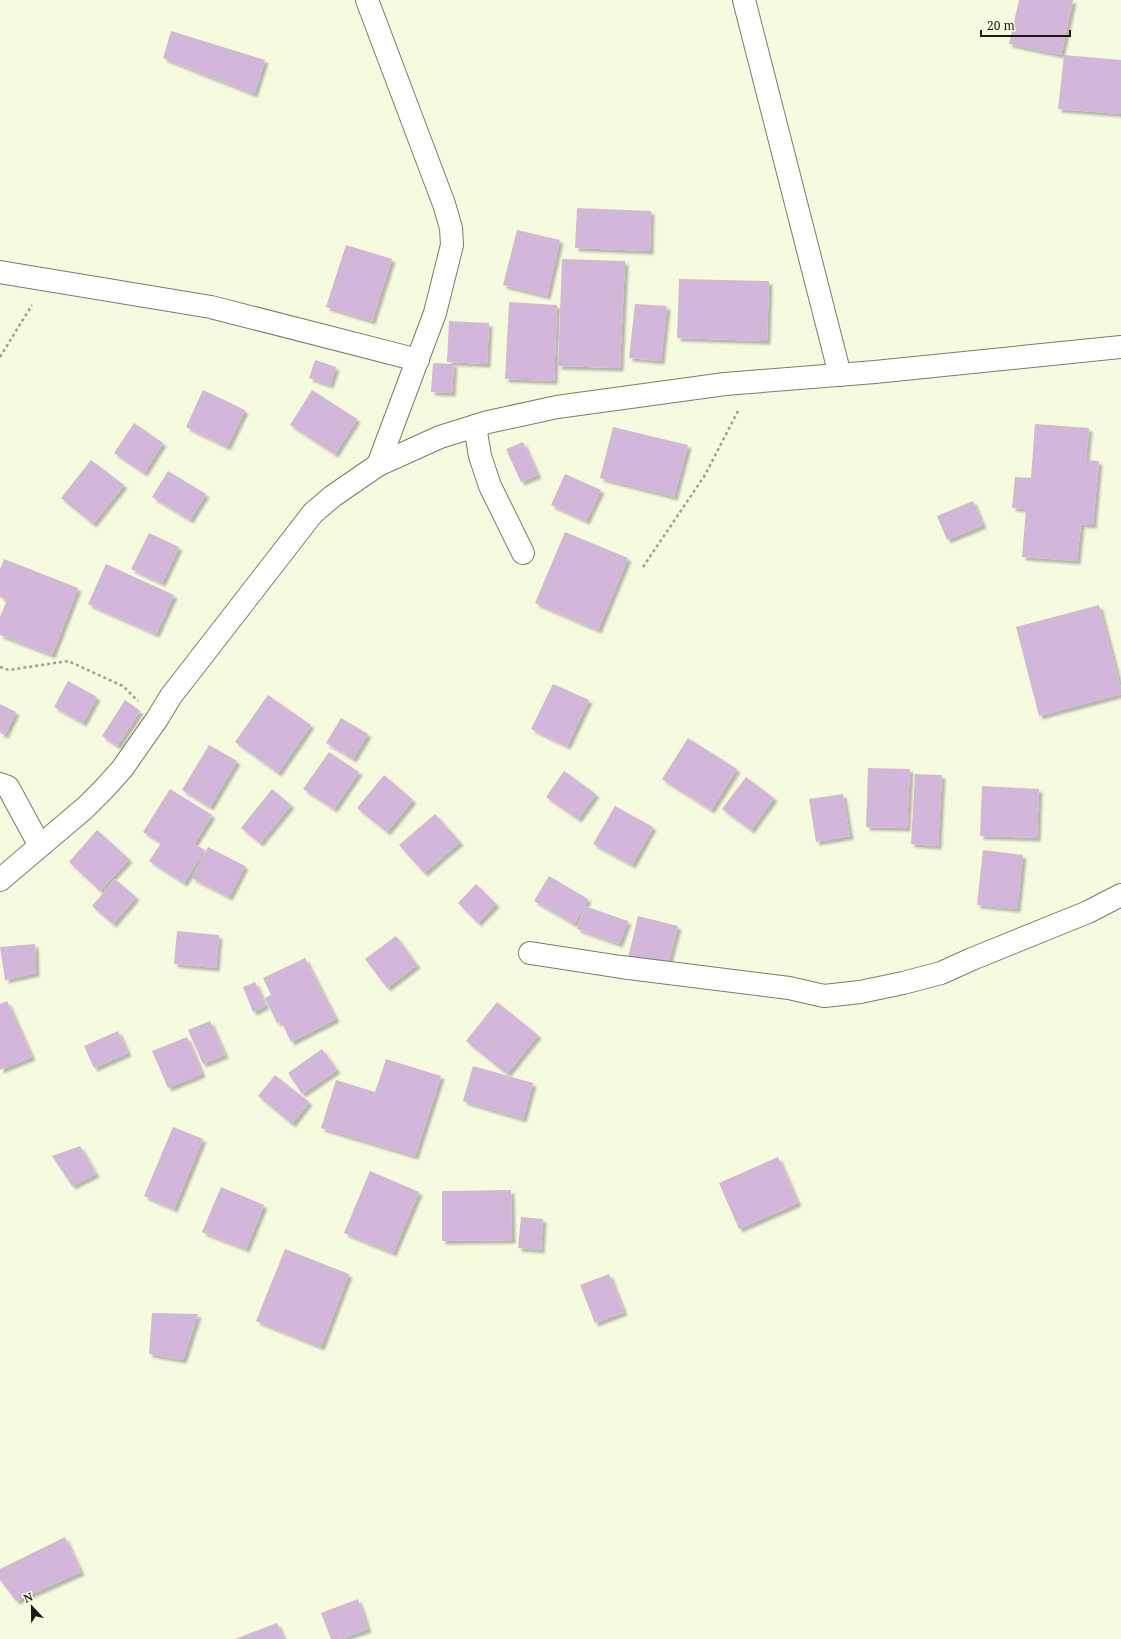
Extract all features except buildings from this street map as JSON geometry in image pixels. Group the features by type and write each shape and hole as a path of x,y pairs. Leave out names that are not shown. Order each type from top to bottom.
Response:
{"street":[{"path":"368,0 444,204 451,228 452,245 435,313 378,465"},
{"path":"744,0 840,375"},
{"path":"0,272 211,307 418,360"},
{"path":"0,880 86,807 104,789 122,769 171,696 314,513 332,496 378,465 440,437 475,426 557,407 725,384 840,375 1121,347"},
{"path":"475,426 480,456 490,486 523,553"},
{"path":"0,784 8,787 40,846"},
{"path":"530,953 621,967 789,988 824,996 860,992 942,973 972,959 1088,912 1121,895"}],"path":[{"path":"0,357 48,279"},
{"path":"643,567 705,475 728,428 745,399 748,382"},
{"path":"0,667 9,670 68,661 123,686 157,719"}]}
